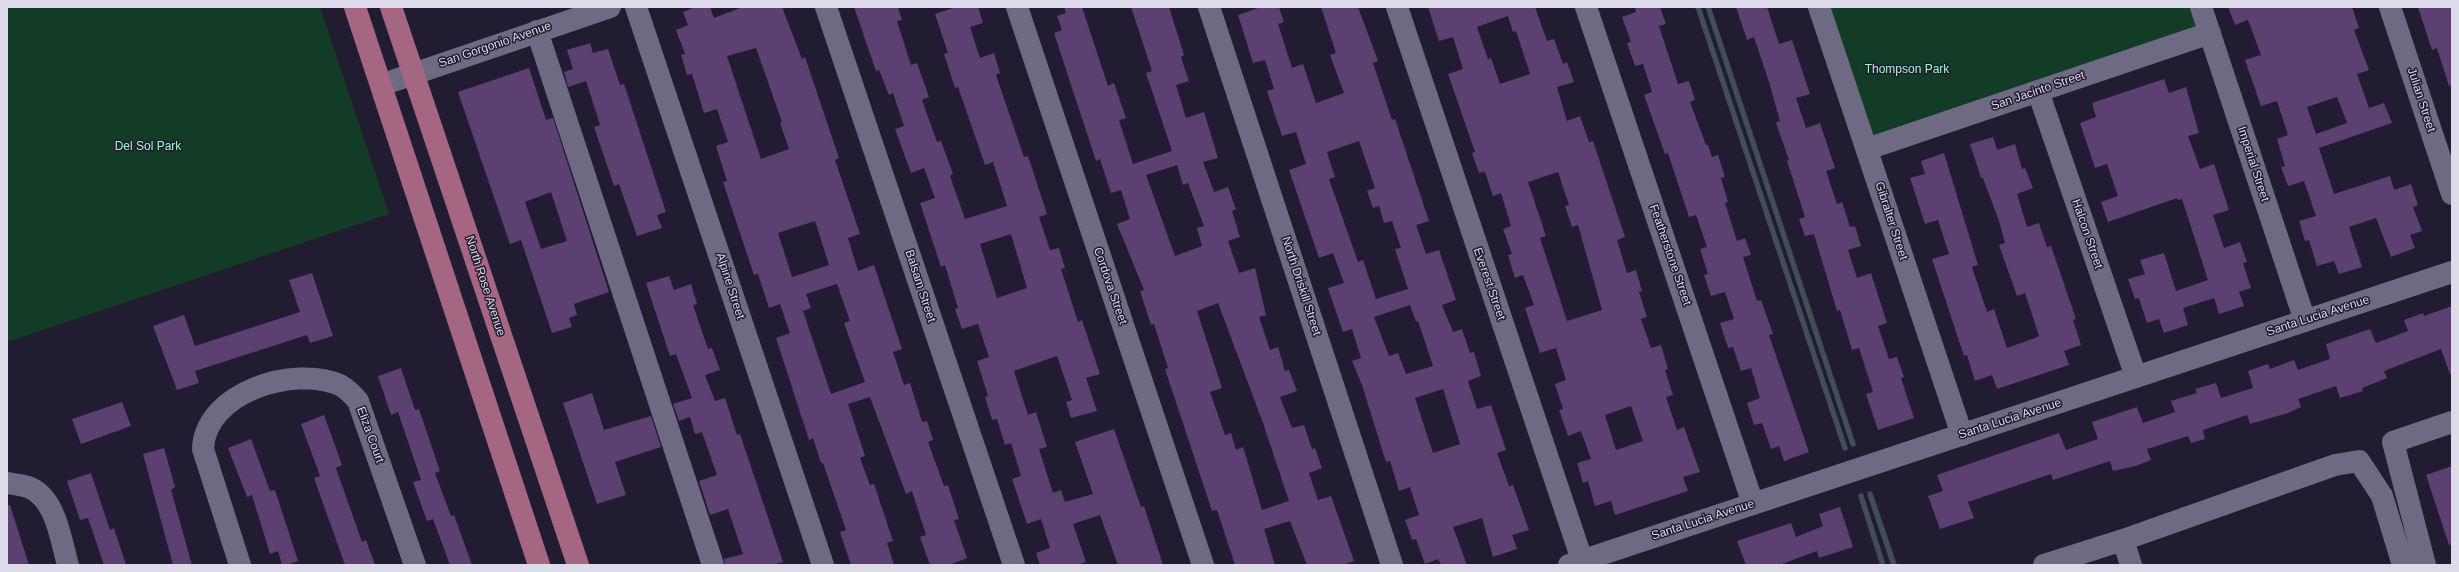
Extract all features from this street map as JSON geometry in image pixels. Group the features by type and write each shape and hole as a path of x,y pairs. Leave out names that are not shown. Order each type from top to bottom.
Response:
{"main road":[{"path":"355,7 539,565"},
{"name":"North Rose Avenue","path":"391,7 578,565"}],"street":[{"name":"San Gorgonio Avenue","path":"381,84 610,7"},
{"name":"Alpine Street","path":"636,7 823,565"},
{"name":"Balsam Street","path":"826,7 1014,565"},
{"name":"Cordova Street","path":"1017,7 1203,565"},
{"name":"North Driskill Street","path":"1209,7 1392,565"},
{"name":"Everest Street","path":"1397,7 1575,563"},
{"name":"Featherstone Street","path":"1586,7 1754,504"},
{"name":"Gibralter Street","path":"1819,7 1962,435"},
{"name":"Imperial Street","path":"2201,7 2305,321"},
{"name":"Julian Street","path":"2390,7 2452,194"},
{"path":"537,31 713,565"},
{"name":"San Jacinto Street","path":"1867,149 2210,33"},
{"name":"Halcon Street","path":"2038,91 2136,377"},
{"name":"Santa Lucia Avenue","path":"1575,563 2452,272"},
{"name":"Eliza Court","path":"240,565 203,449 204,437 208,426 238,397 257,387 280,380 300,378 320,380 340,385 358,401 415,565"},
{"path":"2425,565 2393,442 2452,422"},
{"path":"2044,565 2123,540 2335,465 2359,461 2382,496 2403,565"},
{"path":"7,483 29,487 39,493 47,502 68,565"},
{"path":"2123,540 2131,565"}],"green space":[{"name":"Del Sol Park","path":"7,7 320,7 389,214 7,342"},
{"name":"Thompson Park","path":"1819,7 2201,7 2210,33 1867,149"}],"building":[{"path":"695,7 710,7 714,18 743,7 782,7 802,59 805,57 839,158 835,160 860,234 848,238 858,271 874,265 902,349 893,352 904,385 910,383 922,422 927,421 933,440 928,442 944,486 948,485 959,519 954,520 967,558 949,565 930,565 920,537 926,535 912,491 906,494 870,397 848,404 865,456 860,458 870,485 874,484 893,541 887,543 894,565 851,565 840,532 846,530 813,438 809,440 776,338 790,333 780,304 769,308 758,274 754,275 723,182 727,181 716,146 728,142 717,109 704,113 692,74 687,75 681,55 685,54 676,30 688,25 683,12","holes":["756,48 782,122 780,123 789,149 761,159 727,56","815,221 829,265 792,277 778,233","837,284 850,321 844,323 865,382 831,394 803,311 811,308 806,294"]},
{"path":"854,7 898,7 902,20 897,21 911,65 917,63 929,97 922,100 937,142 941,141 953,174 950,176 965,219 1007,206 993,162 985,165 958,87 955,88 944,54 948,53 935,14 956,7 978,7 983,23 970,27 980,58 994,53 1000,73 996,75 1024,157 1028,156 1047,214 1039,217 1050,250 1059,248 1065,268 1061,269 1078,322 1082,320 1100,374 1086,378 1097,411 1071,418 1066,402 1072,400 1057,356 1014,371 1028,415 1036,412 1047,447 1039,449 1053,493 1061,490 1065,502 1093,494 1075,442 1114,429 1141,507 1144,506 1163,565 1118,565 1100,515 1073,524 1086,562 1078,565 1040,565 1036,553 1050,548 1041,519 1027,524 1012,479 1021,476 1011,443 1005,445 997,419 992,420 985,397 988,396 977,361 989,357 978,324 962,329 955,309 958,308 945,265 941,267 920,203 935,198 924,168 911,173 895,129 904,126 893,93 889,95 879,70 876,71","holes":["1011,234 1027,288 997,298 980,244"]},
{"path":"1064,7 1082,7 1108,86 1114,83 1126,118 1119,120 1133,164 1172,151 1146,73 1152,71 1131,7 1169,7 1184,55 1181,57 1189,81 1176,85 1186,118 1204,112 1218,158 1203,162 1214,192 1228,187 1236,209 1232,211 1240,237 1228,241 1239,273 1255,268 1266,315 1259,317 1270,350 1278,347 1285,371 1289,370 1297,391 1280,397 1292,428 1304,425 1312,449 1315,448 1322,468 1309,473 1318,500 1331,496 1354,561 1342,565 1307,565 1290,521 1264,529 1275,565 1235,565 1217,510 1212,511 1165,369 1168,368 1154,324 1151,325 1140,291 1144,290 1117,224 1130,219 1121,190 1111,193 1100,159 1096,161 1054,33 1062,30 1057,16 1066,13","holes":["1177,165 1183,185 1188,183 1204,226 1197,228 1202,246 1175,256 1146,175","1218,303 1263,423 1289,501 1262,510 1243,447 1236,450 1231,433 1225,435 1210,392 1222,388 1197,311"]},
{"path":"1261,7 1279,7 1284,22 1278,24 1292,68 1303,64 1316,103 1344,93 1330,55 1336,53 1321,7 1358,7 1378,61 1373,63 1392,120 1395,119 1429,221 1416,225 1426,254 1439,250 1456,300 1442,305 1453,332 1462,329 1470,353 1474,352 1481,376 1468,381 1477,409 1491,405 1506,450 1497,453 1509,486 1513,485 1529,530 1512,535 1517,549 1493,557 1482,518 1453,527 1467,565 1441,565 1438,559 1425,564 1416,539 1412,540 1405,520 1419,515 1410,487 1399,491 1390,461 1386,462 1362,385 1352,361 1361,358 1352,329 1343,332 1328,288 1344,283 1333,253 1319,258 1289,170 1306,164 1296,132 1282,136 1267,91 1274,89 1265,60 1253,63 1238,15","holes":["1359,141 1375,188 1367,191 1373,208 1379,206 1384,223 1392,221 1401,248 1395,249 1408,289 1376,299 1363,260 1358,262 1329,179 1335,177 1327,152","1410,305 1416,322 1418,321 1433,366 1406,374 1398,353 1389,356 1374,317","1443,389 1460,444 1433,453 1415,398"]},
{"path":"1428,7 1535,7 1547,41 1554,39 1563,64 1567,62 1574,82 1557,87 1567,121 1580,116 1589,142 1593,141 1625,237 1617,240 1627,273 1636,270 1642,291 1639,292 1647,317 1641,319 1651,348 1661,345 1668,369 1665,370 1673,395 1666,397 1677,430 1684,427 1700,472 1683,477 1688,491 1615,515 1611,501 1595,506 1588,481 1583,483 1577,463 1591,459 1581,431 1568,436 1559,410 1563,409 1555,384 1566,380 1556,348 1540,353 1525,308 1534,305 1523,275 1515,278 1508,255 1512,254 1503,229 1511,226 1501,193 1493,196 1485,172 1479,173 1472,153 1475,152 1448,74 1463,69 1453,37 1439,41","holes":["1508,16 1513,32 1516,31 1530,74 1500,84 1491,58 1488,59 1477,27","1558,172 1569,205 1565,206 1572,227 1578,225 1602,310 1567,321 1540,238 1546,236 1528,182","1631,406 1643,441 1616,450 1605,415"]},
{"path":"1635,7 1660,7 1666,24 1659,26 1678,84 1689,81 1695,100 1690,102 1706,145 1708,145 1712,157 1718,155 1725,177 1721,178 1728,202 1725,203 1737,241 1745,238 1751,255 1743,257 1757,301 1761,300 1773,334 1769,335 1809,452 1784,461 1779,446 1771,449 1762,423 1754,425 1747,403 1760,398 1751,368 1741,371 1733,347 1728,348 1720,323 1734,319 1725,292 1711,296 1704,275 1708,274 1700,249 1707,247 1696,215 1689,217 1668,153 1665,154 1644,95 1652,92 1643,64 1635,66 1627,43 1631,42 1622,17 1636,12"},
{"path":"1736,7 1767,7 1779,44 1792,40 1810,94 1796,98 1806,128 1820,123 1835,168 1826,171 1837,204 1842,202 1850,227 1855,226 1861,246 1848,250 1857,278 1871,273 1887,323 1878,326 1889,359 1897,357 1904,377 1901,378 1914,418 1878,430 1866,394 1873,392 1859,348 1852,350 1840,310 1837,311 1814,234 1805,236 1799,219 1805,217 1787,161 1789,160 1776,123 1780,121 1769,82 1754,37 1747,40"},
{"path":"2228,7 2352,7 2359,28 2354,30 2369,70 2357,74 2369,108 2384,103 2392,123 2319,148 2334,194 2390,176 2394,190 2411,184 2418,205 2413,207 2422,231 2410,235 2415,248 2391,257 2376,218 2349,227 2362,267 2339,274 2334,261 2317,266 2309,240 2305,241 2299,221 2316,216 2304,181 2288,186 2281,167 2285,166 2277,139 2288,135 2277,101 2261,106 2245,60 2261,55 2248,20 2235,25","holes":["2337,97 2347,123 2316,134 2307,107"]},
{"path":"2418,7 2452,7 2452,85 2449,86 2437,48 2432,50"},
{"path":"590,43 593,53 608,49 620,85 624,84 666,212 657,215 662,228 637,236 619,184 614,186 594,127 600,125 586,81 568,87 564,72 573,69 567,50"},
{"path":"529,68 546,120 553,118 609,292 574,304 577,315 569,318 572,327 552,333 521,240 510,244 458,92","holes":["551,192 567,241 541,249 525,202"]},
{"path":"2164,79 2169,93 2186,87 2199,133 2188,136 2200,169 2214,164 2229,210 2213,215 2224,248 2240,242 2247,262 2243,263 2251,288 2239,292 2244,306 2219,314 2214,298 2183,308 2188,325 2164,333 2159,319 2147,323 2139,298 2135,299 2128,279 2145,274 2140,260 2164,253 2176,291 2208,280 2182,199 2178,200 2177,198 2108,222 2101,202 2118,196 2107,164 2095,168 2080,123 2096,117 2092,103"},
{"path":"1993,137 1997,150 2015,144 2022,169 2025,168 2033,188 2017,194 2027,227 2039,223 2047,247 2051,246 2076,319 2073,320 2081,345 2064,351 2069,365 1997,389 1992,375 1975,381 1967,355 1964,356 1932,259 1949,254 1938,220 1925,224 1910,178 1925,174 1921,161 1944,153 1978,265 1972,267 1987,312 1994,309 2007,348 2035,338 2039,336 2025,293 2017,296 1999,245 2005,243 1999,221 1983,178 1981,178 1970,144"},
{"path":"312,273 333,336 310,343 307,335 195,371 199,383 177,390 153,326 184,315 195,346 300,312 289,280"},
{"path":"669,276 674,290 691,284 697,304 693,305 708,349 712,348 720,370 705,375 715,401 725,398 737,435 740,434 783,562 772,565 725,565 724,559 743,554 728,509 710,515 699,481 717,475 702,432 695,434 690,417 679,421 673,404 692,398 676,354 670,356 646,283"},
{"path":"2452,306 2452,374 2450,374 2441,349 2384,371 2387,378 2362,388 2363,391 2340,398 2336,386 2298,399 2301,407 2288,413 2250,424 2247,415 2203,430 2205,439 2191,443 2188,436 2147,449 2151,460 2136,466 2113,471 2110,461 2053,480 2051,474 1968,502 1974,518 1940,529 1928,496 1943,491 1937,475 2059,433 2066,450 2098,439 2092,422 2137,407 2143,423 2175,412 2171,401 2197,393 2195,389 2216,383 2221,398 2253,388 2248,371 2268,364 2270,369 2294,360 2298,370 2330,359 2326,344 2370,329 2376,343 2408,331 2404,320 2423,313 2424,316"},
{"path":"401,368 415,410 419,409 440,471 435,473 451,516 454,515 472,565 450,565 433,519 427,521 413,482 421,480 398,412 391,415 378,376"},
{"path":"592,393 604,430 651,416 661,447 615,462 626,495 597,504 563,403"},
{"path":"122,402 131,426 81,444 72,419"},
{"path":"324,415 342,465 336,468 362,542 366,540 375,565 345,565 314,478 320,476 301,424"},
{"path":"251,439 270,491 275,490 298,561 286,565 282,565 278,551 270,554 252,495 247,497 228,448"},
{"path":"164,448 175,487 171,490 192,565 173,565 143,454"},
{"path":"2452,466 2452,544 2449,545 2426,475"},
{"path":"91,473 110,530 114,528 126,565 104,565 88,518 80,520 67,481"},
{"path":"7,505 10,505 29,565 7,565"},
{"path":"1840,507 1853,547 1819,558 1817,551 1779,565 1746,565 1737,541 1791,523 1796,537 1823,526 1819,514"}],"waterway":[{"path":"1698,7 1845,448"},
{"path":"1708,7 1853,444"},
{"path":"1870,494 1894,565"},
{"path":"1861,496 1883,565"}]}
